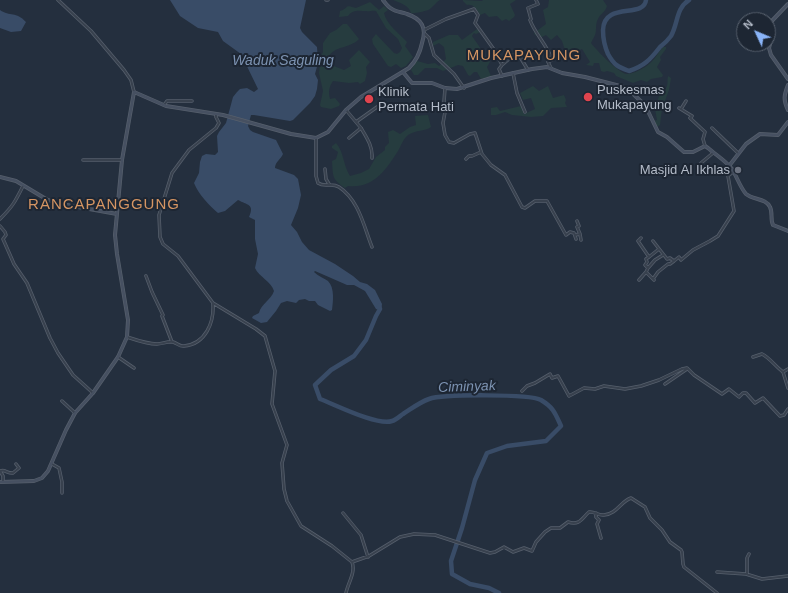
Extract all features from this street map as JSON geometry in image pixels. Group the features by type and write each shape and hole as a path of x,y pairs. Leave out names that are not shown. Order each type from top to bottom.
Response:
{"main road":[{"path":"2,482 19,483 38,480 48,471 60,442 75,413 93,394 118,357 127,337 128,320 116,241 122,160 134,92 171,107 223,115 291,134 316,138 328,132 346,110 361,97 404,72 415,61 421,48 425,34 424,30 417,19 408,14 393,10 387,6 383,0"},
{"path":"788,4 768,25 772,36 770,48 771,55 788,79"},
{"path":"404,72 409,81 413,83 432,83 445,88 457,89 513,73 544,67 551,68 562,73 624,87 645,105 658,132 667,137 684,152 693,152 705,146 729,166 746,194 764,201 770,206 773,225 788,231"},
{"path":"788,85 784,96 788,110"},
{"path":"729,166 746,144 760,134 778,135 788,122"},
{"path":"0,177 11,179 56,203 117,214"}],"street":[{"path":"58,0 91,31 124,70 131,80 134,92"},
{"path":"536,0 538,4 528,8 530,20 534,30 550,54 552,60 548,62 551,68"},
{"path":"424,30 446,19 474,9 478,15 475,23 495,51 502,66"},
{"path":"425,34 429,38 434,55 454,74 464,88"},
{"path":"502,76 499,70 517,52 528,70"},
{"path":"513,73 517,93 525,112"},
{"path":"445,88 443,123 445,135 449,142 454,143 475,133 481,152 491,165 503,173 522,207 525,208 535,201 547,201 566,235 570,232 575,235 580,234"},
{"path":"164,105 167,101 192,101"},
{"path":"686,101 680,108 692,116 690,118 706,133 703,138 705,146"},
{"path":"356,122 377,108"},
{"path":"346,110 361,128 368,141 372,158"},
{"path":"216,114 218,121 216,128 198,141 189,150 172,173 159,215 160,237 163,244 178,256 213,303 265,336 274,365 275,375 272,401 287,446 282,463 284,489 289,505 301,526 332,546 352,562 354,566 353,572 346,593"},
{"path":"349,138 361,128"},
{"path":"712,128 738,153"},
{"path":"316,138 318,183 322,185 332,184 339,187 349,195 355,203 372,247"},
{"path":"466,159 469,156 481,152"},
{"path":"701,163 713,153"},
{"path":"83,160 122,160"},
{"path":"325,169 326,179 329,184"},
{"path":"646,272 654,279 658,272 668,264 679,257 681,260 693,250 712,240 722,231 734,211 728,176 733,172"},
{"path":"0,219 11,208 23,186"},
{"path":"577,221 579,226 577,226 582,240"},
{"path":"0,226 6,233 3,239 14,264 30,289 55,348 73,374 93,394"},
{"path":"575,235 576,239"},
{"path":"642,238 638,241 649,257"},
{"path":"653,241 666,259 670,258 674,261"},
{"path":"648,268 645,265 647,262 646,259 660,250"},
{"path":"639,280 655,260 663,255"},
{"path":"146,276 163,315 162,316 172,342"},
{"path":"127,337 153,344 172,342 184,346 194,343 208,332 213,303"},
{"path":"752,357 760,354 767,356 771,362 783,372 788,388"},
{"path":"118,357 134,368"},
{"path":"665,384 675,379 687,368"},
{"path":"522,391 527,386 550,374 552,378 558,376 569,396 584,388 594,389 604,386 625,388 641,386 687,368"},
{"path":"687,368 694,375 722,394 729,389 739,397 743,393 746,393 756,402 763,398 780,416 784,415 788,409"},
{"path":"783,372 788,369"},
{"path":"62,401 75,413"},
{"path":"2,482 3,476 0,471 4,470 14,473 19,468 16,464"},
{"path":"52,464 59,468 62,482 62,493"},
{"path":"352,562 368,556 400,537 414,534 434,535 490,553 495,552 504,546 513,552 524,548 532,551 538,540 548,530 560,528 568,522 574,524 580,522 590,512 600,515 610,514 620,508 629,498 645,507 650,518 662,530 670,542 682,552 682,564 684,568 717,593"},
{"path":"343,513 361,535 368,556"},
{"path":"596,514 596,517 599,520 597,524 601,538"},
{"path":"745,574 749,554"},
{"path":"717,572 745,574 762,579 788,576"}],"green space":[{"path":"393,0 440,0 428,10 411,13 406,6"},
{"path":"463,0 516,0 510,4 515,15 509,21 506,19 502,21 497,16 489,17 485,13 480,15 475,7 467,5"},
{"path":"549,0 603,0 607,6 597,21 596,33 591,43 602,56 626,74 647,66 663,47 666,47 660,57 661,60 657,67 663,75 662,77 651,79 647,82 641,80 633,83 616,76 614,73 601,71 599,63 594,63 593,66 586,65 590,62 582,49 563,57 561,52 565,50 562,41 557,35 551,40 546,35 542,37 535,35 534,33 546,24 543,10 548,7"},
{"path":"370,2 379,10 384,6 388,10 384,13 387,21 407,42 405,46 413,57 406,66 401,68 396,64 391,67 388,66 373,44 372,39 376,34 394,53 397,54 402,48 398,39 386,28 376,11 356,11 352,12 348,16 339,17 340,11 349,6 356,8"},
{"path":"343,24 347,24 359,39 334,51 328,58 332,62 331,65 344,70 351,66 349,60 359,50 370,62 366,67 367,73 365,81 360,84 358,82 349,83 333,81 329,90 330,99 335,98 340,104 339,106 331,109 321,107 320,105 323,91 319,73 323,43 330,33"},
{"path":"477,29 480,32 476,34 474,33 472,36 481,49 480,51 483,56 485,56 490,62 487,67 491,76 481,79 477,72 474,72 470,76 463,66 458,65 443,71 437,68 425,68 418,75 414,75 411,70 417,61 428,64 435,63 439,66 446,59 444,47 439,43 433,46 433,42 449,35 458,35 462,40"},
{"path":"668,76 671,78 669,90 662,109 660,125 657,127 654,121 657,120 655,109 658,107 659,97 667,86"},
{"path":"533,86 539,91 548,86 553,98 564,95 567,107 551,108 543,116 531,117 512,115 505,112 491,115 491,108 497,107 500,111 521,106 524,114 535,109 531,98 523,100 520,93"},
{"path":"428,115 431,127 408,135 389,165 378,177 365,184 348,186 345,188 335,180 332,161 336,159 338,152 332,148 332,146 336,143 341,150 350,176 361,173 369,169 376,157 385,150 385,147 389,143 388,132 393,130 400,134 416,125 415,116"}],"water":[{"name":"Waduk Saguling","path":"170,0 306,0 300,28 317,47 318,63 315,74 318,80 315,96 293,120 290,121 251,115 248,126 253,132 276,140 283,154 275,168 294,175 298,179 301,195 298,208 291,225 297,232 302,242 309,250 335,264 360,282 367,284 375,290 382,304 381,311 376,309 365,291 354,285 347,285 315,271 314,272 328,281 332,287 332,310 330,311 318,305 315,301 305,299 299,300 296,303 287,301 281,303 267,322 261,323 252,318 259,313 274,291 270,284 255,268 258,254 255,239 255,220 249,217 251,207 238,200 225,211 218,213 201,196 194,183 199,173 202,156 206,154 215,155 218,152 217,136 226,123 233,97 240,89 247,88 254,92 258,89 241,54 223,41 218,32 198,28 180,16"},
{"path":"0,10 19,16 26,22 21,31 11,32 0,28"}],"waterway":[{"path":"646,0 644,6 639,9 617,13 610,16 605,21 603,36 608,54 612,61 629,71 646,62 669,39 679,12 689,0"},
{"name":"Ciminyak","path":"379,306 380,309 366,340 354,356 331,370 315,385 320,399 367,418 385,422 393,420 422,402 437,397 486,395 534,398 541,400 551,408 561,426 546,441 507,446 487,453 475,480 451,561 452,574 470,584 489,588 499,593"}],"place":[{"name":"Puskesmas Mukapayung","path":"588,97"},
{"name":"Klinik Permata Hati","path":"369,99"},
{"name":"Masjid Al Ikhlas","path":"738,170"}],"district":[{"name":"MUKAPAYUNG","path":"524,56"},
{"name":"RANCAPANGGUNG","path":"104,205"}]}
